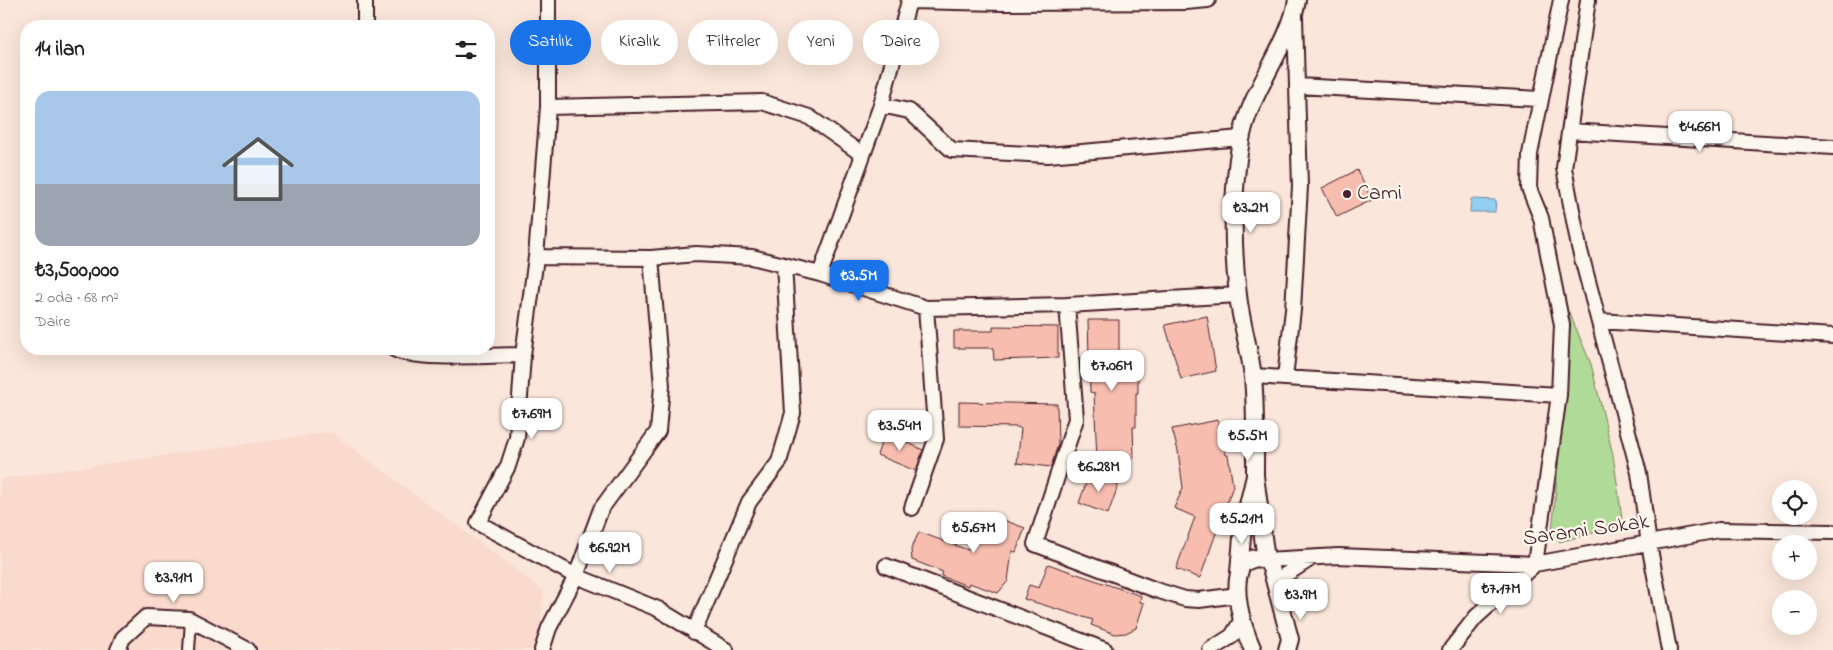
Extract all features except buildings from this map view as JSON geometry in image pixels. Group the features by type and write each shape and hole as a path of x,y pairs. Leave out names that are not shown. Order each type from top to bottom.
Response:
{"street":[{"path":"365,0 365,20"},
{"path":"548,0 548,107 536,257 523,355 517,438 508,466 478,523 576,576 658,609 726,650"},
{"path":"820,274 881,105 909,1 1003,3 1186,2 1208,0"},
{"path":"1450,650 1476,617 1535,564 1559,395 1562,325 1542,218 1529,188 1530,154 1539,99 1561,0"},
{"path":"1588,0 1564,168 1579,247 1639,474 1649,544 1669,650"},
{"path":"1285,378 1293,310 1300,186 1296,7"},
{"path":"1290,646 1271,568 1266,560 1255,476 1252,376 1238,295 1235,214 1241,138 1264,77 1296,7"},
{"path":"1297,86 1539,99"},
{"path":"548,107 762,102 809,117 863,155"},
{"path":"881,105 909,111 952,150 1048,155 1241,138"},
{"path":"1570,131 1833,147"},
{"path":"536,257 651,258 696,254 752,257 820,274 926,308 1067,305 1238,295"},
{"path":"542,650 549,628 576,576 600,509 658,431 662,386 651,258"},
{"path":"694,632 749,502 779,462 793,413 784,265"},
{"path":"1067,305 1076,419 1036,544 1156,590 1186,599 1199,600 1238,596"},
{"path":"912,508 936,439 926,308"},
{"path":"1599,321 1833,336"},
{"path":"426,355 523,355"},
{"path":"1252,376 1559,395"},
{"path":"1253,650 1238,596 1243,526 1255,476"},
{"name":"Sarami Sokak","path":"1266,560 1315,556 1535,564 1719,530 1833,532"},
{"path":"1277,590 1280,580 1291,569 1315,556"},
{"path":"1239,572 1246,560 1258,558 1266,560"},
{"path":"886,566 1105,650"},
{"path":"118,650 123,638 146,617 191,620 248,650"},
{"path":"1210,650 1232,636 1243,618"},
{"path":"189,650 191,620"}],"shaded area":[{"path":"331,432 544,591 538,650 0,650 0,479"}],"green space":[{"path":"1569,312 1591,364 1613,455 1623,525 1559,542 1552,534 1565,385"}],"water":[{"path":"1471,199 1496,200 1495,212 1470,212"}],"place":[{"name":"Cami","path":"1347,194"}]}
